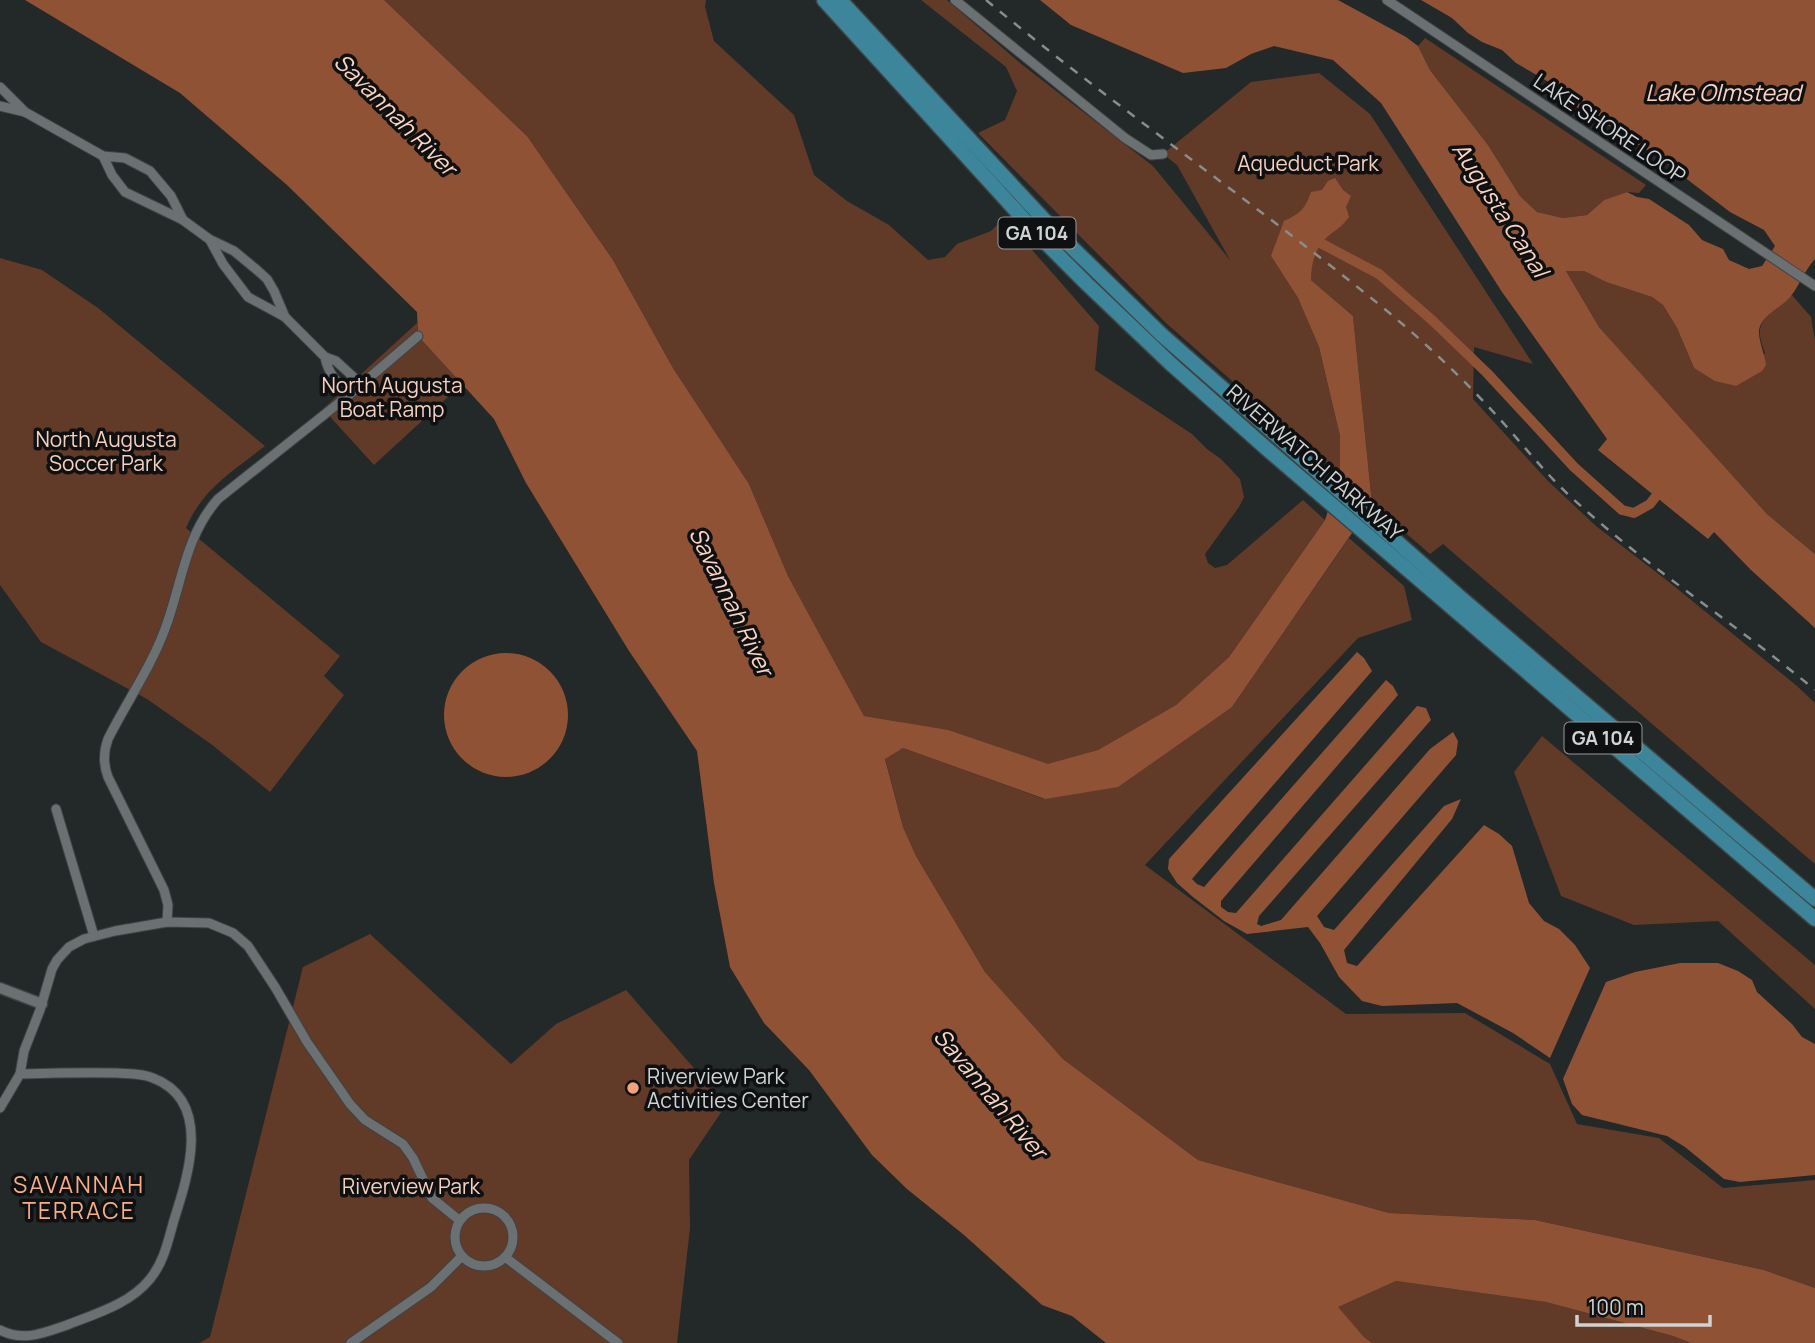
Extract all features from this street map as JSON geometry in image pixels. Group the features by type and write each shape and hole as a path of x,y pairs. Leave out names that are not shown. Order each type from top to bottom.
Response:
{"main road":[{"name":"RIVERWATCH PARKWAY","path":"824,0 966,157 1086,283 1171,364 1815,919"},
{"name":"RIVERWATCH PARKWAY","path":"841,0 1050,226 1162,335 1462,598 1815,899"}],"street":[{"path":"956,0 1125,138 1151,155 1163,154"},
{"name":"LAKE SHORE LOOP","path":"1387,0 1812,284"},
{"path":"0,87 25,112 103,156 125,158 150,171 171,196 183,220"},
{"path":"0,106 25,112"},
{"path":"103,156 112,175 125,192 183,220 209,239 234,251 267,279 285,317"},
{"path":"209,239 223,264 248,298 285,317 325,357 336,361 361,384"},
{"path":"167,922 168,905 164,890 105,770 104,755 107,739 161,639 191,541 218,499 275,456 418,336"},
{"path":"325,357 331,375 349,395"},
{"path":"56,809 94,936"},
{"path":"0,1108 20,1074 24,1051 52,969 69,947 94,936 167,922 209,923 233,933 248,946 349,1104 365,1120 403,1144 414,1158 432,1198 460,1220"},
{"path":"0,988 42,1004"},
{"path":"0,1330 13,1335 29,1336 54,1329 99,1313 132,1296 144,1286 157,1270 166,1250 185,1185 192,1137 190,1119 180,1099 168,1086 153,1078 99,1072 20,1074"},
{"path":"475,1209 494,1209 502,1214 512,1230 513,1239 505,1257 488,1266 469,1262 456,1248 454,1239 460,1220 475,1209"},
{"path":"351,1343 423,1294 462,1256"},
{"path":"505,1257 618,1343"}],"green space":[{"path":"384,0 706,0 705,7 714,41 794,115 814,175 847,201 889,225 928,260 945,257 957,244 991,231 1004,218 1099,326 1095,370 1192,434 1240,479 1244,497 1205,554 1208,563 1215,568 1227,565 1303,500 1325,520 1229,657 1176,705 1098,750 1048,765 900,722 864,716 788,576 749,484 673,368 613,260 527,136"},
{"name":"Aqueduct Park","path":"921,0 947,0 1020,63 1153,166 1230,260 1177,165 1163,154 1251,82 1319,73 1370,114 1533,364 1474,347 1473,399 1548,481 1596,526 1669,582 1815,703 1815,864 1443,544 1430,554 1372,504 1353,316 1311,280 1271,256 1298,298 1319,347 1340,436 1340,474 1166,323 978,133 1005,120 1017,91 1006,67"},
{"path":"1425,38 1646,185 1639,193 1627,192 1604,200 1587,215 1563,218 1537,212 1520,196 1488,145 1430,70 1418,46"},
{"name":"North Augusta Soccer Park","path":"0,258 42,270 98,308 265,446 210,491 186,528 340,656 324,676 344,695 270,792 211,744 147,699 41,642 0,585"},
{"path":"1566,271 1584,271 1606,282 1652,297 1663,305 1677,328 1694,368 1735,386 1748,378 1765,353 1760,329 1765,318 1792,295 1811,317 1815,341 1815,554 1767,514 1599,327"},
{"name":"North Augusta Boat Ramp","path":"417,323 418,336 462,384 374,465 323,409"},
{"path":"1349,538 1404,586 1412,620 1358,638 1145,865 1346,1014 1465,1013 1550,1064 1577,1124 1659,1138 1723,1188 1815,1180 1815,1288 1764,1270 1535,1220 1389,1213 1198,1160 1063,1059 985,972 916,856 903,827 885,758 903,748 1044,799 1232,707"},
{"path":"1542,736 1815,965 1815,1009 1718,921 1634,925 1561,896 1514,772"},
{"name":"Riverview Park","path":"370,934 511,1064 556,1024 626,990 726,1105 689,1160 690,1228 677,1343 199,1343 210,1337 303,967"},
{"path":"1396,1281 1546,1302 1691,1343 1372,1343 1337,1307"}],"water":[{"name":"Savannah River","path":"25,0 384,0 527,136 613,260 673,368 749,484 788,576 864,716 948,730 1048,764 1098,750 1176,705 1229,657 1325,520 1340,474 1340,436 1319,347 1298,298 1271,256 1284,221 1302,210 1311,192 1322,190 1328,181 1335,178 1351,196 1346,207 1349,217 1318,248 1313,260 1311,280 1353,316 1372,504 1232,707 1118,787 1045,799 903,748 885,759 903,827 916,856 985,972 1063,1059 1198,1160 1389,1213 1535,1220 1764,1270 1815,1288 1815,1343 1691,1343 1546,1302 1396,1281 1338,1307 1372,1343 1106,1343 1072,1316 1042,1305 964,1235 907,1189 872,1155 809,1070 764,1023 730,967 714,883 697,751 629,651 526,483 494,419 418,336 417,312 287,185 180,93"},
{"path":"1040,0 1338,0 1418,46 1430,70 1488,145 1520,196 1537,212 1563,218 1587,215 1604,200 1627,192 1649,199 1689,225 1702,240 1723,249 1729,260 1749,269 1762,266 1775,246 1764,230 1730,212 1654,154 1628,139 1621,129 1606,125 1579,109 1547,81 1516,63 1502,50 1468,33 1452,18 1421,0 1815,0 1815,259 1791,296 1763,321 1760,327 1759,336 1766,365 1762,371 1736,386 1715,381 1694,368 1677,328 1663,305 1652,297 1606,282 1584,271 1566,271 1599,327 1767,514 1815,554 1815,628 1714,532 1708,539 1598,450 1607,439 1502,292 1381,103 1333,60 1274,46 1251,54 1226,68 1183,73 1071,25"},
{"path":"1357,652 1372,671 1192,879 1204,887 1386,680 1398,695 1221,901 1221,907 1236,913 1417,706 1426,708 1431,720 1259,916 1257,924 1261,926 1281,920 1430,749 1453,732 1458,741 1456,755 1317,916 1324,927 1334,930 1444,806 1461,799 1452,819 1344,950 1347,963 1357,966 1484,825 1512,846 1529,903 1544,921 1559,929 1575,945 1590,968 1550,1058 1513,1033 1457,1003 1382,1006 1362,1001 1339,977 1308,927 1247,934 1224,921 1193,897 1177,883 1168,869 1169,859"},
{"path":"506,653 530,658 550,671 563,691 568,715 563,739 550,759 530,772 506,777 482,772 462,759 449,739 444,715 449,691 462,671 482,658"},
{"path":"1680,963 1718,963 1738,971 1752,980 1757,992 1792,1024 1802,1037 1815,1044 1815,1175 1740,1182 1724,1179 1667,1136 1582,1115 1572,1104 1563,1079 1606,982 1635,972"}],"waterway":[{"path":"1311,238 1379,274 1433,321 1487,373 1574,467 1622,510 1634,513 1650,504 1663,487"}],"railway":[{"path":"986,0 1381,306 1462,379 1546,472 1601,524 1815,690"}],"place":[{"name":"Riverview Park Activities Center","path":"633,1088"}],"district":[{"name":"SAVANNAH TERRACE","path":"79,1197"}],"water label":[{"name":"Lake Olmstead","path":"1723,92"},
{"name":"Augusta Canal","path":"1501,209"}]}
